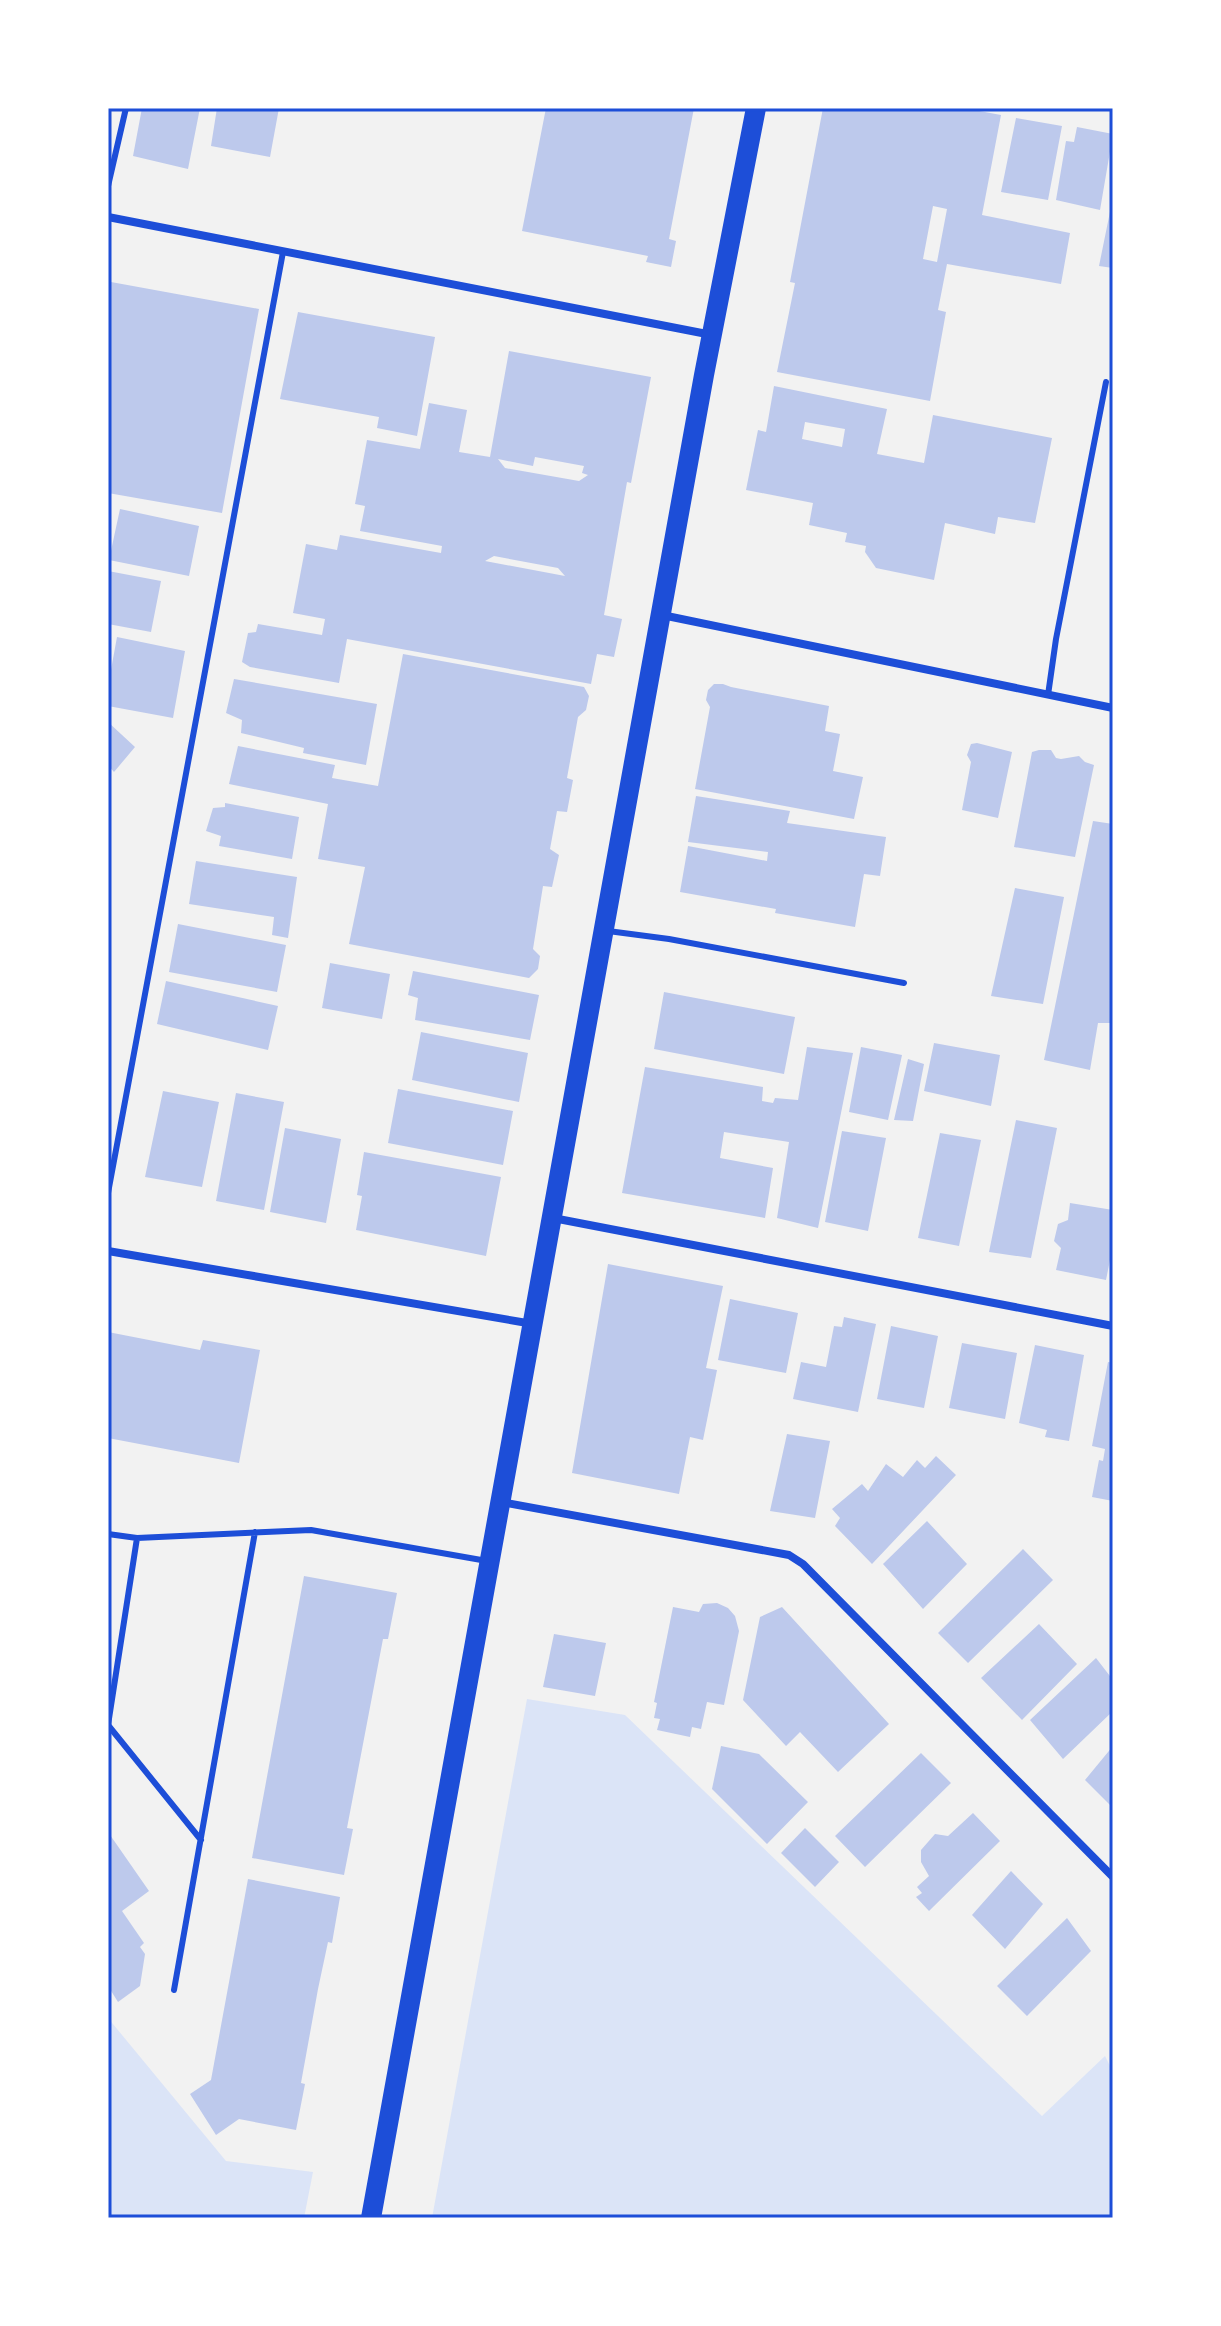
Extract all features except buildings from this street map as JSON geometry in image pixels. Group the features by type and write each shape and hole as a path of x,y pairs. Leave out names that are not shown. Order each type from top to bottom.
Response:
{"main road":[{"path":"371,2218 661,615 756,108"}],"street":[{"path":"108,217 713,335"},
{"path":"661,615 1113,708"},
{"path":"552,1218 1113,1326"},
{"path":"108,1251 533,1324"},
{"path":"501,1502 789,1555 803,1564 1113,1877"}],"lane":[{"path":"108,186 126,108"},
{"path":"108,1193 283,252"},
{"path":"1048,695 1106,382"},
{"path":"604,930 669,939 904,983"},
{"path":"108,1534 137,1538 311,1530 491,1561"},
{"path":"174,1990 255,1532"},
{"path":"137,1538 108,1725 201,1840"}],"shaded area":[{"path":"527,1699 625,1715 1042,2116 1105,2056 1113,2072 1113,2218 432,2218"},
{"path":"108,2018 226,2161 313,2172 304,2218 108,2218"}]}
